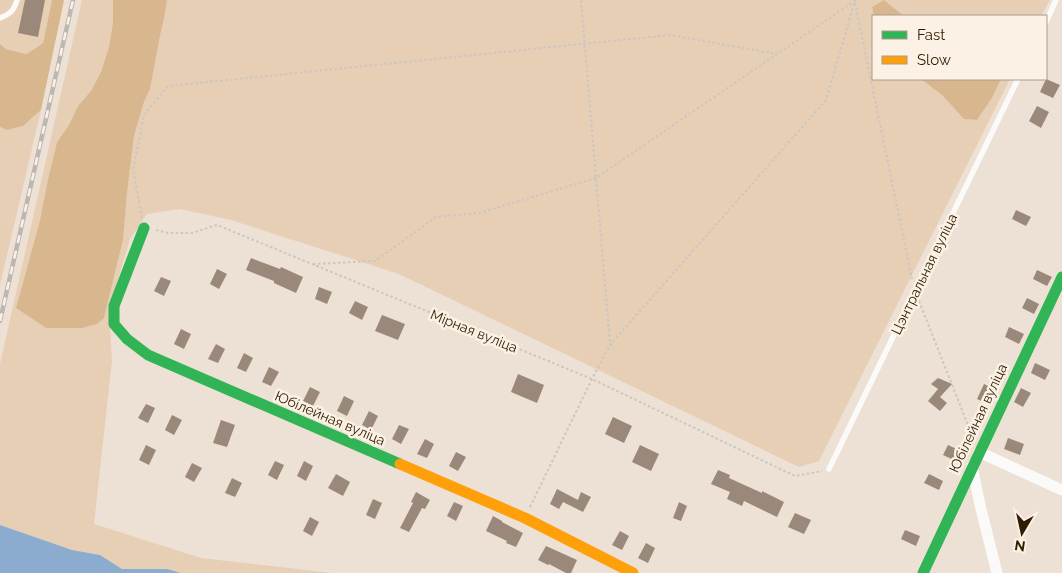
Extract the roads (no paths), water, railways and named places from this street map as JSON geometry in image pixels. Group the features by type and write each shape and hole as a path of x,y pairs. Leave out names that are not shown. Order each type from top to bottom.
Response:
{"street":[{"name":"Юбілейная вуліца","path":"144,228 114,306 114,324 127,339 148,356 525,518 633,573"},
{"name":"Юбілейная вуліца","path":"923,573 1062,277"},
{"path":"979,452 1062,490"},
{"path":"972,466 997,573"}],"lane":[{"path":"0,18 7,16 15,8 16,0"},
{"path":"1047,20 1056,0"},
{"name":"Цэнтральная вуліца","path":"829,469 1018,80"}],"water":[{"path":"0,525 72,550 100,555 122,569 167,569 181,573 0,573"}],"railway":[{"path":"0,321 73,0"}]}
